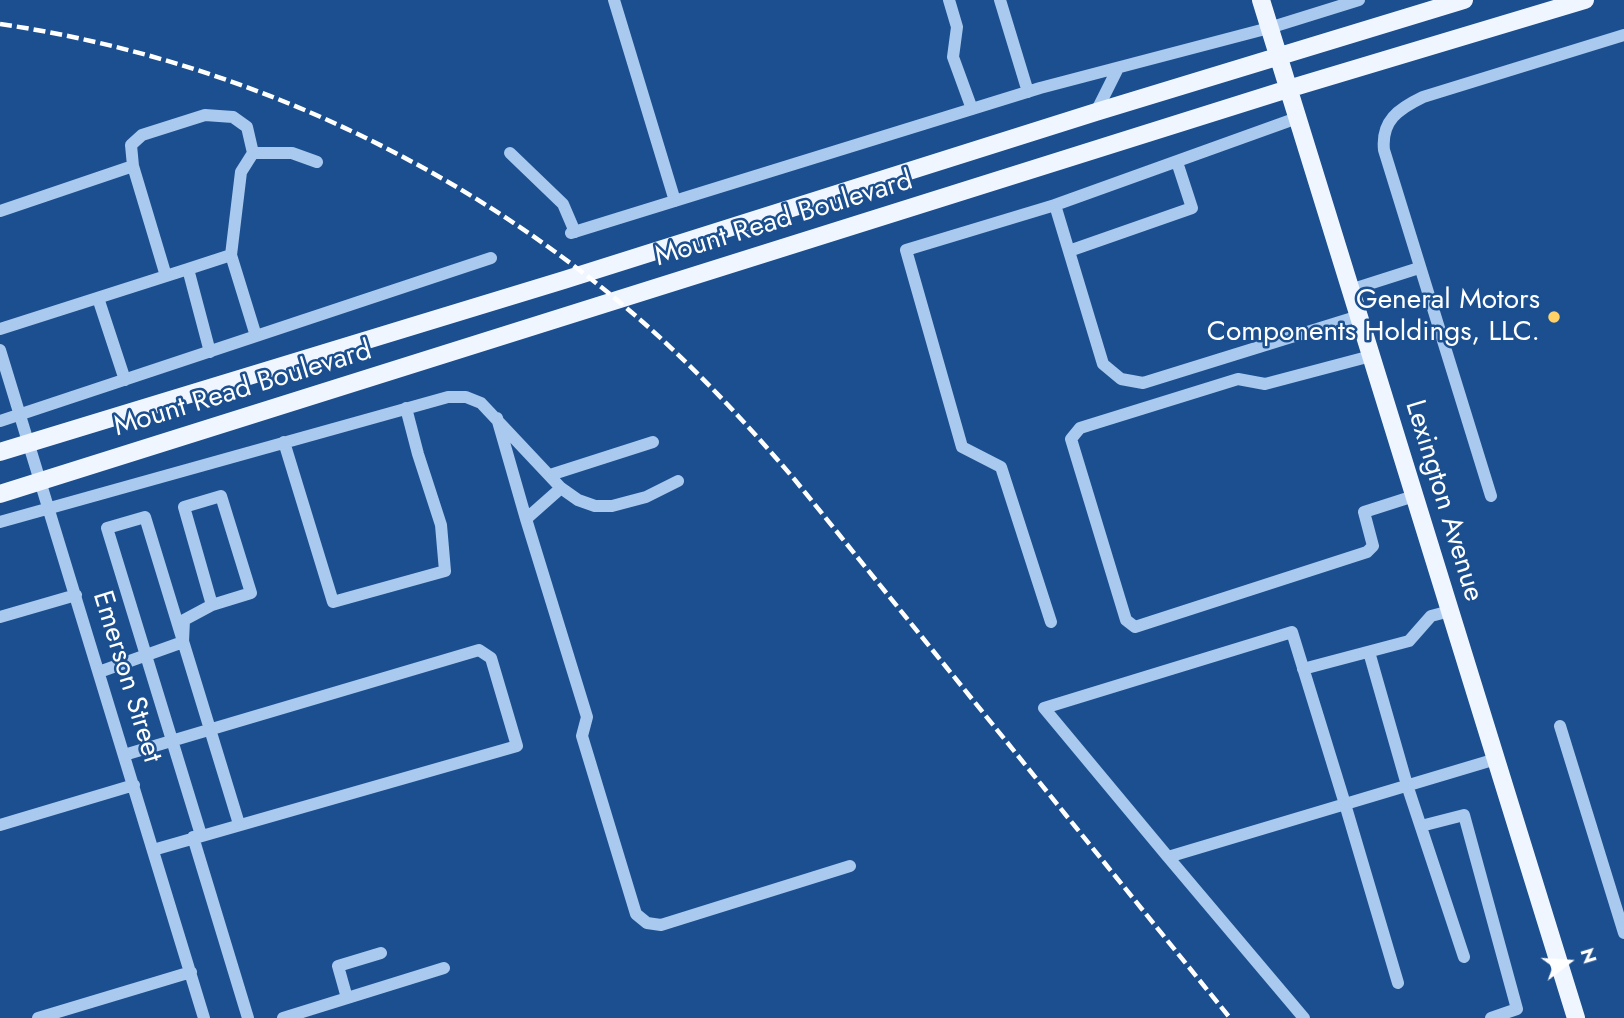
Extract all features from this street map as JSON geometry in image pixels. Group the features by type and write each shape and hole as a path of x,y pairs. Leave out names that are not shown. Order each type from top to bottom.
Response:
{"main road":[{"name":"Lexington Avenue","path":"1261,0 1576,1018"},
{"name":"Mount Read Boulevard","path":"0,452 1464,0"},
{"name":"Mount Read Boulevard","path":"0,494 1288,89 1585,0"}],"street":[{"path":"614,0 676,201"},
{"path":"949,0 957,27 953,57 972,109"},
{"path":"1000,0 1028,92"},
{"name":"Mount Read Boulevard","path":"510,153 564,204 573,232 1028,92 1359,0"},
{"path":"1492,496 1419,268 1384,150 1382,134 1392,118 1405,105 1423,97 1624,34"},
{"path":"1096,112 1118,68"},
{"path":"166,276 133,166 131,145 142,135 205,115 233,117 247,127 253,153 241,172 231,255 256,336"},
{"path":"1051,622 1001,467 962,447 905,250 1055,205 1297,118"},
{"path":"253,153 292,153 317,162"},
{"path":"1069,251 1192,208 1177,162"},
{"path":"0,211 133,166"},
{"path":"1055,205 1103,364 1121,379 1143,383 1359,316"},
{"path":"0,329 231,255"},
{"name":"Mount Read Boulevard","path":"0,422 491,257"},
{"path":"1350,290 1419,268"},
{"path":"188,270 211,352"},
{"path":"98,298 125,380"},
{"name":"Emerson Street","path":"0,350 204,1018"},
{"path":"1371,356 1265,384 1238,379 1080,428 1072,439 1126,620 1135,627 1367,552 1373,546 1364,512 1414,496"},
{"path":"0,522 448,397 466,397 481,403 561,488 578,500 595,506 612,506 646,497 678,481"},
{"path":"284,442 333,602 445,571 441,526 418,454 407,408"},
{"path":"497,418 587,717 582,736 636,914 647,923 661,925 850,866"},
{"path":"550,475 653,442"},
{"path":"526,519 561,488"},
{"path":"183,642 184,620 212,605 251,593 221,496 184,507 212,605"},
{"path":"239,824 145,517 107,528 172,741 248,1018"},
{"path":"0,617 76,595"},
{"path":"1303,669 1409,641 1431,616 1450,611"},
{"path":"1304,1018 1044,708 1292,632 1398,983"},
{"path":"99,671 146,657 183,642"},
{"path":"124,755 479,650 491,658 517,746 153,849"},
{"path":"1368,652 1464,957"},
{"path":"1560,726 1624,933"},
{"path":"1168,857 1496,759"},
{"path":"0,825 134,785"},
{"path":"1421,826 1464,816 1517,1009 1492,1018"},
{"path":"347,998 338,966 381,953"},
{"path":"283,1018 444,968"},
{"path":"38,1018 191,972"}],"railway":[{"path":"0,24 88,40 175,63 261,92 344,128 424,168 502,215 575,267 645,324 685,361 777,459 1230,1018"}],"place":[{"name":"General Motors Components Holdings, LLC.","path":"1554,317"}]}
